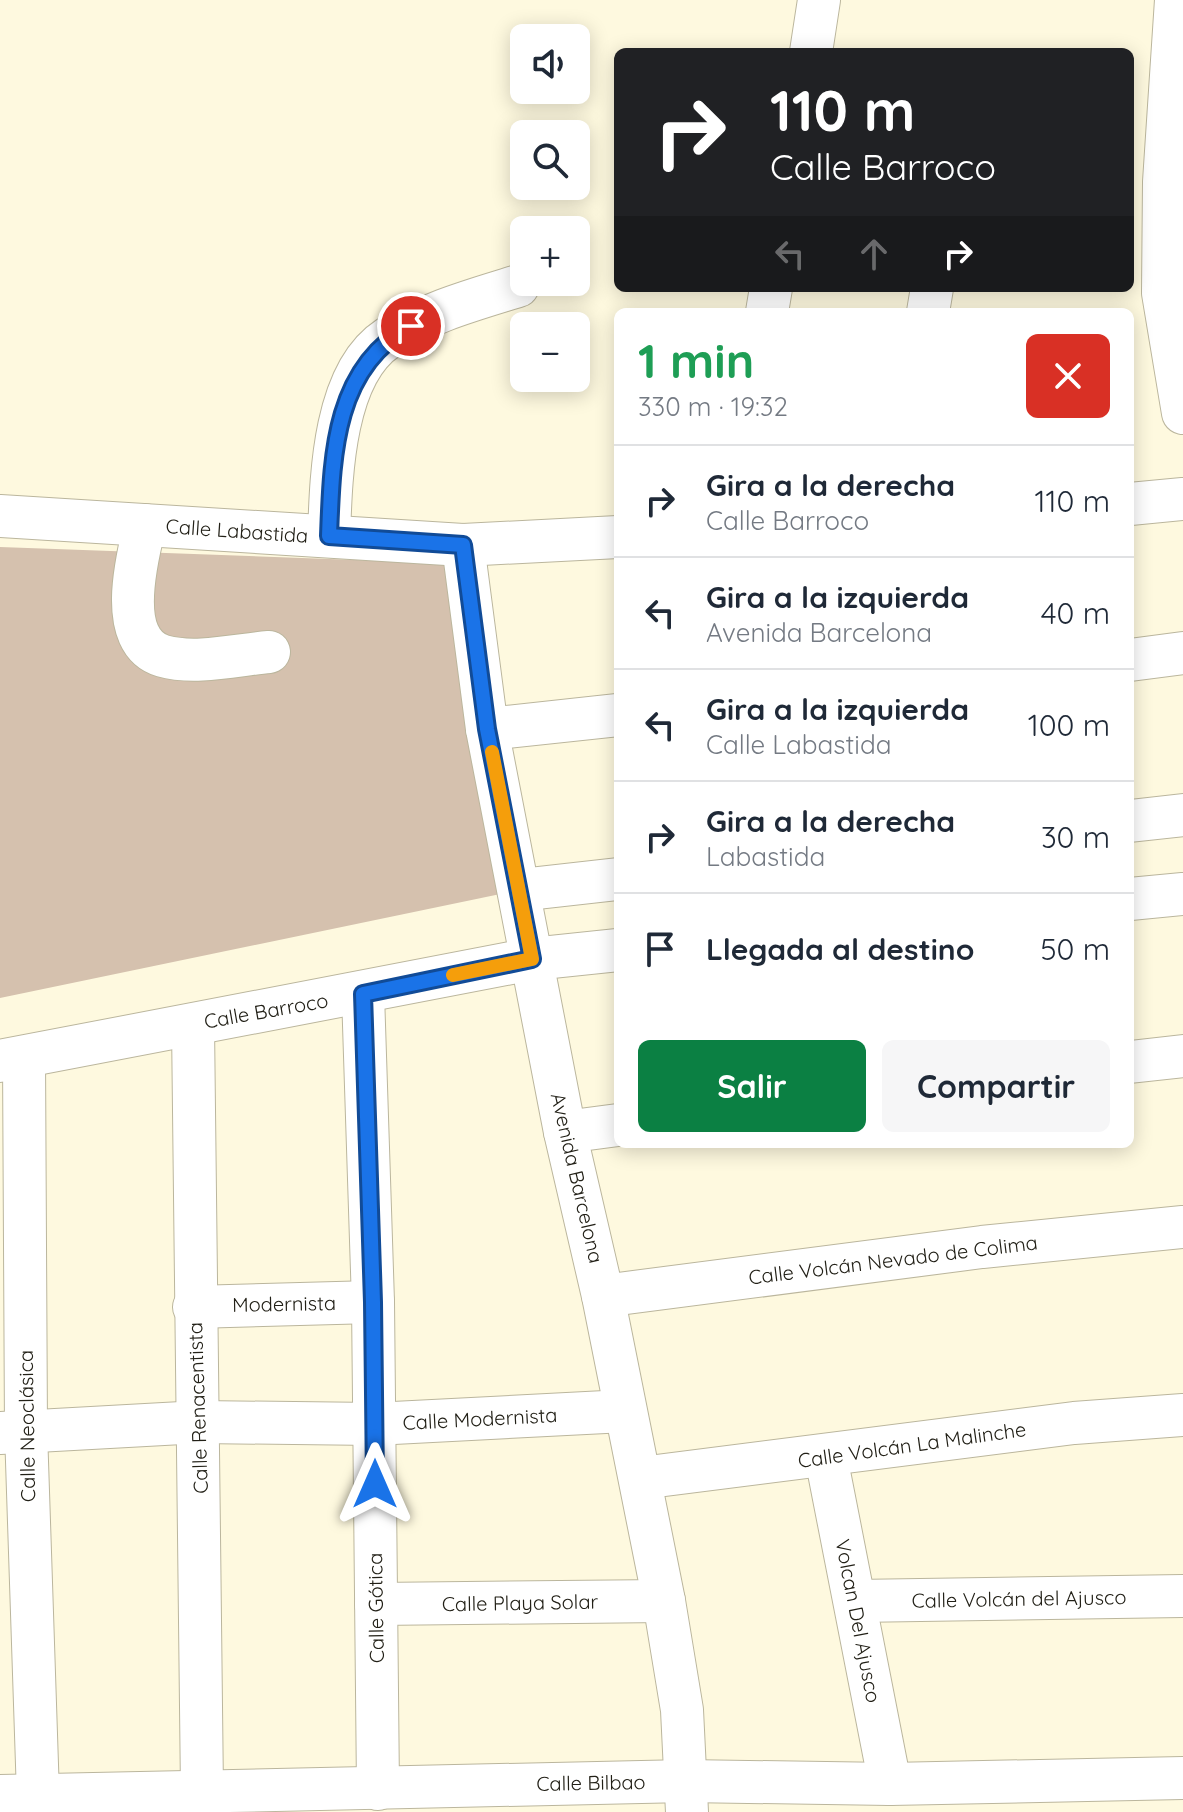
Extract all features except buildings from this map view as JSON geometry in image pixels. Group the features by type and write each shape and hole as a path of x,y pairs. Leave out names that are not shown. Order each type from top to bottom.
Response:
{"street":[{"path":"812,48 819,0"},
{"path":"1176,0 1164,182 1163,293 1183,413"},
{"path":"329,536 331,476 343,411 360,371 385,339 436,312 510,289"},
{"path":"1134,504 1183,499"},
{"name":"Calle Labastida","path":"0,516 463,545 614,537"},
{"path":"145,525 132,581 134,614 144,641 160,655 184,658 269,652"},
{"name":"Avenida Barcelona","path":"463,545 487,729 565,1132 603,1296 664,1601 682,1710 686,1796"},
{"path":"1134,659 1183,653"},
{"path":"487,729 614,715"},
{"path":"1134,821 1183,815"},
{"path":"520,890 614,879"},
{"path":"1134,899 1183,894"},
{"name":"Calle Barroco","path":"12,1059 363,994 532,959 614,950"},
{"name":"Calle Gótica","path":"363,994 373,1302 378,1789"},
{"name":"Calle Renacentista","path":"193,1025 202,1791"},
{"path":"1134,1062 1183,1056"},
{"name":"Calle Neoclásica","path":"12,1059 13,1432 19,1795"},
{"path":"565,1132 614,1126"},
{"name":"Calle Volcán Nevado de Colima","path":"603,1296 982,1247 1183,1227"},
{"name":"Modernista","path":"194,1307 373,1302"},
{"name":"Calle Modernista","path":"13,1432 200,1422 374,1424 625,1411"},
{"name":"Calle Volcán La Malinche","path":"641,1478 826,1457 1074,1423 1183,1415"},
{"name":"Volcan Del Ajusco","path":"826,1457 890,1784"},
{"name":"Calle Volcán del Ajusco","path":"855,1601 1183,1596"},
{"name":"Calle Playa Solar","path":"376,1604 664,1601"},
{"name":"Calle Bilbao","path":"19,1795 202,1791 299,1800 378,1789 482,1798 686,1796 890,1784 1036,1796 1183,1778"}],"slow traffic":[{"path":"453,975 532,959 492,752"}],"route":[{"path":"375,1484 373,1302 363,994 532,959 487,729 463,545 329,536 331,476 343,411 360,371 385,339 411,326"}]}
